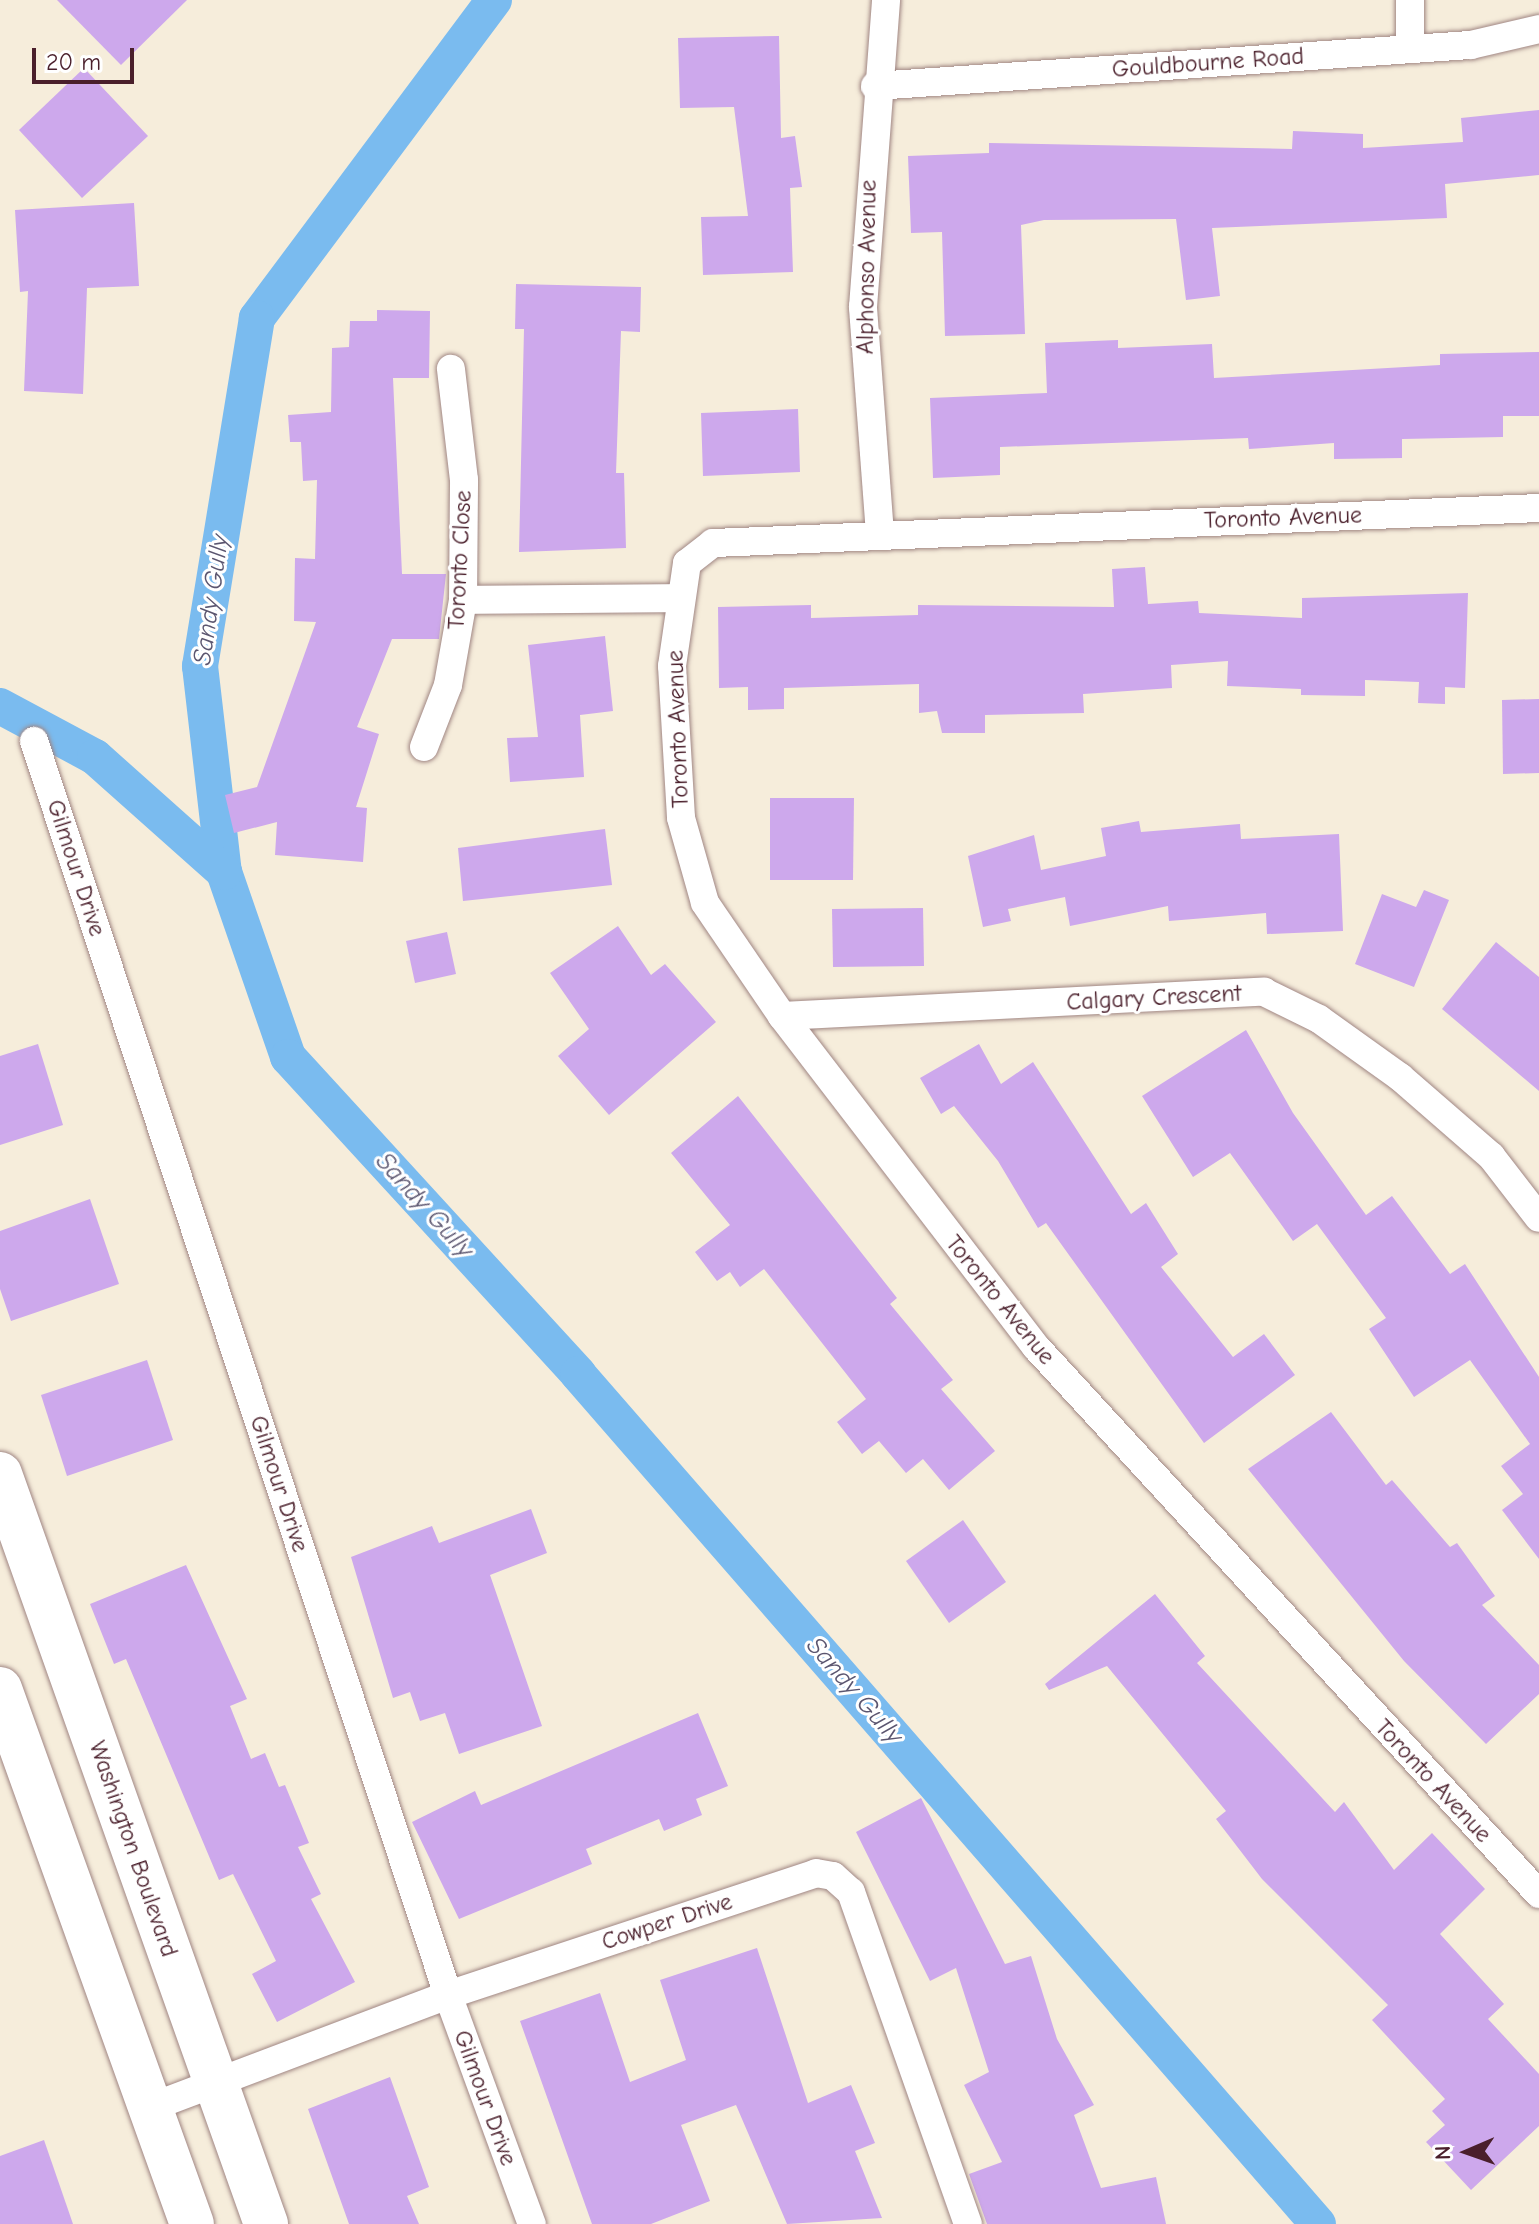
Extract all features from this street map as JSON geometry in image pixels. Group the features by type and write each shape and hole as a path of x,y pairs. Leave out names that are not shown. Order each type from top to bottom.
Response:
{"highway":[{"name":"Washington Boulevard","path":"0,1474 266,2224"},
{"path":"0,1689 12,1770 149,2108 192,2224"}],"street":[{"name":"Alphonso Avenue","path":"880,534 863,307 875,86 886,0"},
{"path":"1410,0 1410,49"},
{"name":"Gouldbourne Road","path":"875,86 1410,49 1539,29"},
{"name":"Toronto Close","path":"424,747 448,685 463,600 464,480 451,369"},
{"name":"Toronto Avenue","path":"1539,508 713,543 687,563 678,598 672,666 681,818 705,903 782,1016 1036,1347 1539,1894"},
{"path":"463,600 678,598"},
{"name":"Gilmour Drive","path":"34,741 448,1995 532,2224"},
{"name":"Calgary Crescent","path":"782,1016 1264,992 1319,1019 1400,1077 1491,1156 1539,1218"},
{"name":"Cowper Drive","path":"149,2108 215,2086 448,1995 816,1873 833,1876 851,1892 968,2224"}],"building":[{"path":"57,0 187,0 121,65"},
{"path":"779,36 781,138 795,136 802,187 790,188 793,272 703,275 701,217 748,216 734,107 680,108 678,38"},
{"path":"84,68 148,136 82,198 19,130"},
{"path":"1539,110 1539,175 1445,184 1447,218 1212,228 1220,296 1186,300 1176,219 1044,220 1021,225 1025,334 945,336 942,232 911,233 908,156 989,153 989,143 1292,149 1293,131 1363,134 1363,148 1463,142 1461,118"},
{"path":"134,203 139,286 87,288 83,394 24,391 28,291 20,292 15,210"},
{"path":"516,284 641,287 640,332 621,331 616,473 624,473 626,548 519,552 524,329 515,329"},
{"path":"377,310 430,311 429,378 393,378 402,574 446,574 439,639 392,639 357,727 379,734 356,807 367,808 363,862 275,855 277,822 234,833 225,795 257,787 316,622 294,621 295,558 315,559 317,480 303,481 301,442 290,442 288,415 331,412 332,348 349,347 350,321 377,321"},
{"path":"1118,340 1118,348 1212,344 1214,378 1440,365 1440,354 1539,352 1539,416 1503,416 1503,437 1402,439 1402,458 1334,459 1334,443 1249,449 1248,438 1000,447 1000,475 933,478 930,398 1047,393 1045,343"},
{"path":"798,409 800,472 703,476 701,413"},
{"path":"1145,567 1148,604 1198,601 1199,613 1302,618 1302,598 1468,593 1465,688 1445,687 1445,704 1418,703 1419,682 1365,680 1365,696 1301,695 1301,689 1227,686 1228,661 1171,665 1172,688 1083,694 1084,713 985,715 985,733 942,733 937,711 919,713 919,684 784,688 784,709 748,710 748,687 719,688 718,607 811,605 811,618 918,615 918,605 1114,607 1112,569"},
{"path":"605,636 613,711 580,715 584,777 510,782 507,738 538,737 528,645"},
{"path":"1539,699 1539,773 1503,774 1502,700"},
{"path":"770,798 854,798 853,880 770,880"},
{"path":"1139,821 1141,832 1240,824 1241,839 1339,834 1343,931 1267,934 1266,913 1169,921 1168,906 1070,926 1065,897 1008,909 1011,921 983,927 968,856 1034,835 1041,870 1106,856 1101,828"},
{"path":"605,829 612,885 463,901 458,848"},
{"path":"1424,890 1449,900 1414,987 1355,964 1382,894 1416,907"},
{"path":"923,908 924,966 833,967 832,909"},
{"path":"618,926 651,975 665,964 716,1022 609,1115 558,1056 589,1029 550,973"},
{"path":"447,932 456,974 415,983 406,941"},
{"path":"1496,942 1539,977 1539,1091 1442,1009"},
{"path":"1246,1030 1293,1113 1366,1215 1392,1196 1450,1274 1465,1264 1539,1377 1539,1559 1502,1510 1523,1494 1501,1466 1530,1444 1470,1360 1414,1397 1369,1329 1386,1318 1317,1224 1293,1241 1230,1153 1193,1177 1142,1096"},
{"path":"38,1044 63,1125 0,1145 0,1056"},
{"path":"979,1044 1001,1084 1033,1062 1131,1214 1146,1203 1178,1254 1161,1267 1233,1357 1264,1334 1295,1375 1204,1443 1046,1223 1038,1228 998,1161 954,1106 941,1114 920,1078"},
{"path":"738,1096 897,1298 890,1304 953,1380 941,1389 995,1451 949,1490 923,1459 906,1473 879,1441 862,1454 837,1422 866,1399 764,1269 740,1287 730,1272 717,1281 695,1252 730,1225 671,1153"},
{"path":"90,1199 119,1284 11,1321 0,1289 0,1231"},
{"path":"147,1360 173,1440 67,1476 41,1395"},
{"path":"1331,1412 1386,1485 1392,1480 1450,1547 1457,1543 1495,1596 1482,1605 1539,1665 1539,1694 1486,1744 1404,1661 1248,1469"},
{"path":"531,1509 547,1553 490,1575 542,1726 459,1754 445,1713 420,1721 410,1692 393,1698 351,1557 432,1526 439,1543"},
{"path":"963,1520 1006,1582 949,1623 906,1561"},
{"path":"186,1565 247,1699 230,1706 251,1759 265,1753 279,1787 285,1785 309,1843 298,1847 321,1894 311,1899 355,1982 277,2022 252,1974 276,1961 233,1874 219,1880 126,1659 114,1664 90,1604"},
{"path":"1155,1594 1205,1656 1197,1663 1335,1812 1344,1802 1394,1870 1432,1833 1485,1889 1440,1934 1504,2004 1488,2019 1539,2074 1539,2126 1471,2190 1426,2142 1445,2125 1432,2111 1445,2099 1372,2020 1388,2005 1262,1879 1216,1819 1226,1811 1107,1666 1049,1690 1045,1684"},
{"path":"698,1713 728,1786 696,1799 702,1815 664,1831 659,1819 586,1849 592,1864 459,1919 412,1822 475,1791 481,1805"},
{"path":"921,1798 1005,1964 1031,1956 1057,2039 1094,2105 1074,2115 1101,2188 1156,2177 1166,2224 987,2224 969,2174 1002,2162 964,2085 989,2072 956,1968 930,1981 856,1832"},
{"path":"757,1948 808,2103 851,2085 875,2143 855,2151 882,2218 787,2224 736,2105 681,2125 710,2201 651,2224 592,2224 520,2021 600,1993 630,2082 686,2060 660,1980"},
{"path":"390,2077 429,2187 407,2196 419,2224 349,2224 308,2109"},
{"path":"44,2140 73,2224 0,2224 0,2156"}],"waterway":[{"name":"Sandy Gully","path":"494,0 257,318 200,666 224,872 288,1057 578,1374 1318,2224"},
{"path":"0,706 95,757 224,872"}]}
